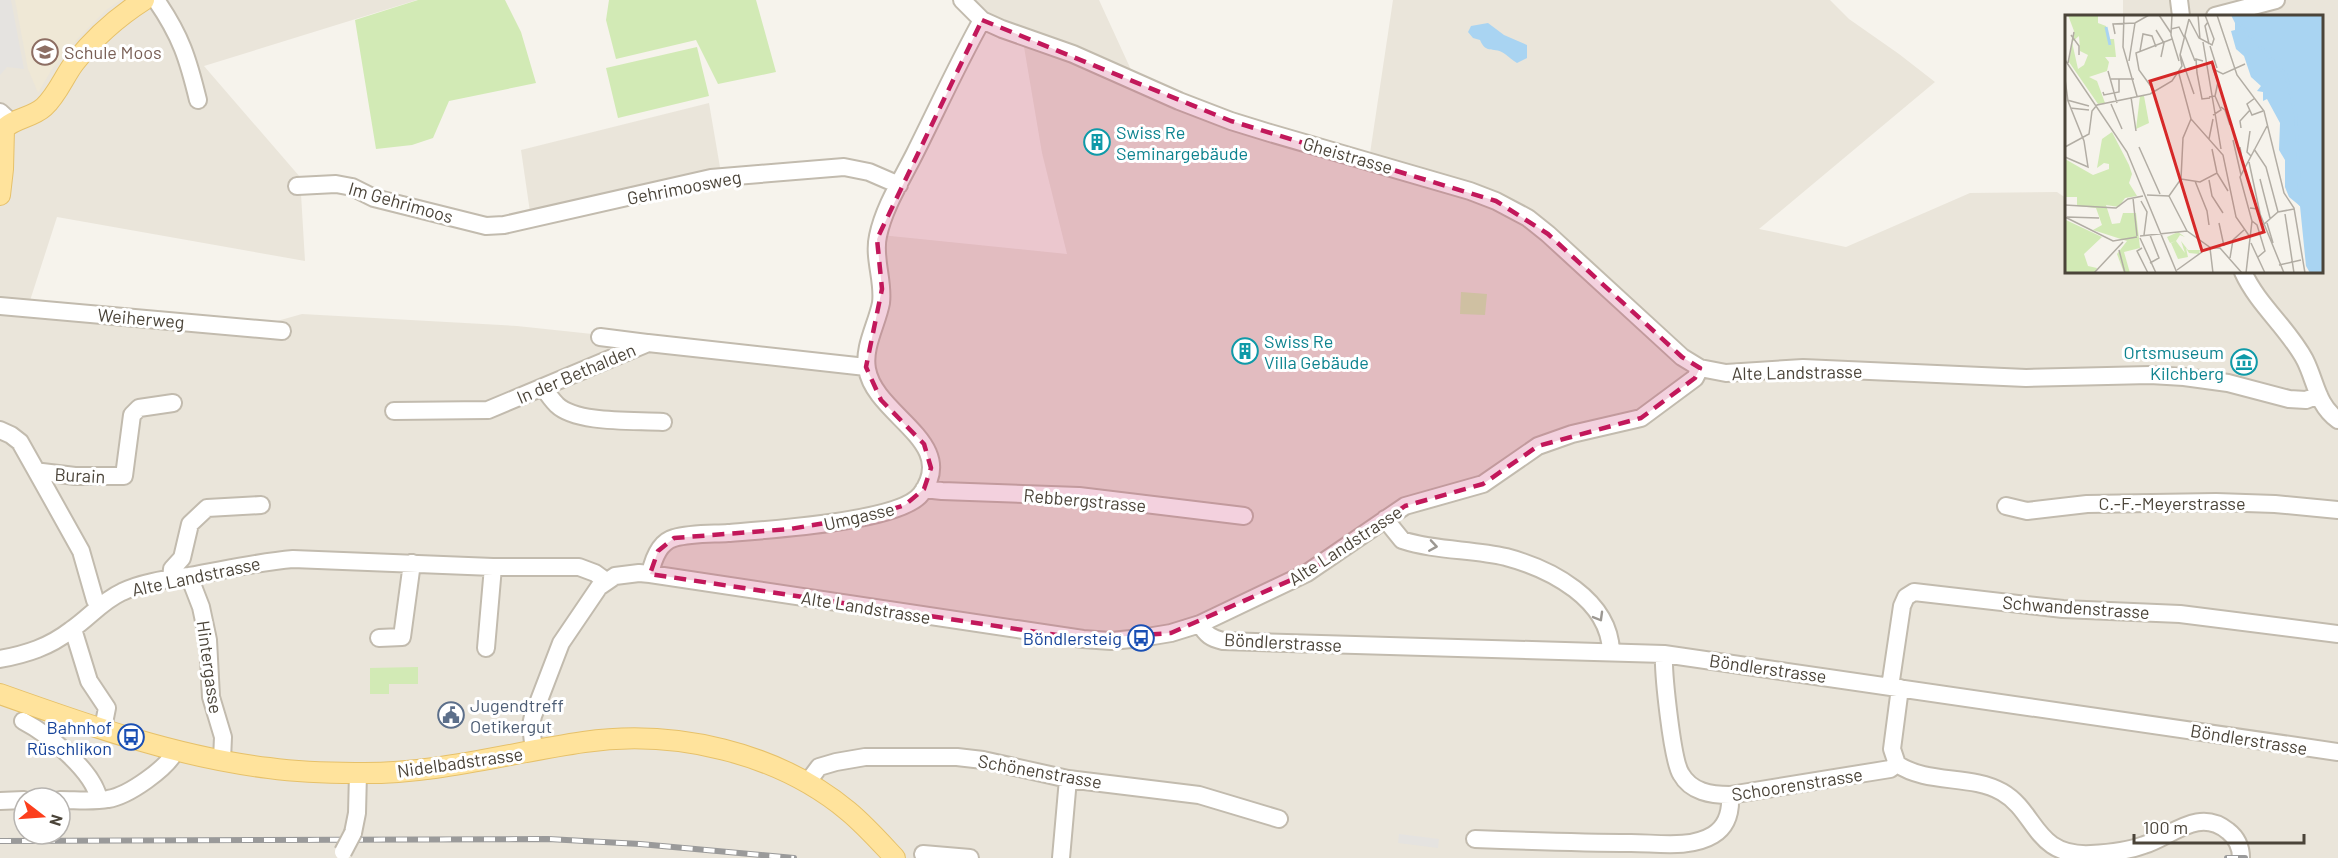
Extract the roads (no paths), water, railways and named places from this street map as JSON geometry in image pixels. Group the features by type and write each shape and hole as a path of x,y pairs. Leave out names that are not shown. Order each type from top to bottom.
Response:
{"main road":[{"path":"0,195 6,117 32,116 43,108 76,61 108,28 144,0"},
{"name":"Nidelbadstrasse","path":"0,694 176,750 269,768 358,773 422,770 597,740 640,738 690,743 725,750 756,760 807,783 847,810 895,858"}],"street":[{"path":"156,0 172,23 187,54 198,100"},
{"name":"Gheistrasse","path":"962,0 982,20 1002,29 1073,54 1179,101 1231,121 1395,168 1496,201 1528,218 1548,234 1683,357 1700,368"},
{"path":"2180,0 2181,15"},
{"path":"2219,15 2276,0"},
{"path":"924,489 931,468 929,453 924,444 881,400 870,382 866,367 882,289 877,239 899,185 982,20"},
{"name":"Gehrimoosweg","path":"504,225 711,178 844,167 869,172 899,185"},
{"name":"Im Gehrimoos","path":"297,186 336,184 352,187 385,201 486,226 504,225"},
{"path":"2244,273 2264,306 2298,349 2310,371 2323,406 2338,420"},
{"name":"Weiherweg","path":"0,306 282,331"},
{"path":"600,338 648,343"},
{"name":"In der Bethalden","path":"394,411 488,410 648,343 866,367"},
{"name":"Alte Landstrasse","path":"0,660 31,653 53,643 99,606 123,591 171,579 263,562 293,559 493,567 579,567 595,573 606,581 615,576 650,574 1083,639 1111,641 1141,638 1171,633 1200,624 1307,573 1405,506 1483,484 1538,446 1572,434 1641,418 1695,378 1700,368 1726,373 1803,368 2026,378 2069,375 2150,375 2228,383 2289,399 2306,400 2319,395"},
{"path":"543,387 558,406 572,414 663,422"},
{"name":"Burain","path":"38,474 124,476 132,415 139,408 173,404"},
{"name":"Burain","path":"0,430 20,442 81,550 99,606"},
{"name":"Rebbergstrasse","path":"924,489 1079,496 1244,516"},
{"name":"Umgasse","path":"650,574 658,551 674,538 790,529 873,515 915,500 924,489"},
{"name":"C.-F.-Meyerstrasse","path":"2007,506 2026,511 2087,504 2216,502 2275,504 2338,510"},
{"path":"171,579 172,569 182,558 190,524 207,508 261,505"},
{"path":"1385,519 1402,540 1504,557 1560,579 1590,601 1611,636 1611,651"},
{"path":"379,638 402,638 412,563"},
{"path":"486,648 493,567"},
{"name":"Hintergasse","path":"189,576 201,607 208,640 211,697 223,737 222,760"},
{"path":"534,751 531,725 552,665 561,644 598,587 606,581"},
{"name":"Schwandenstrasse","path":"1894,688 1902,606 1906,597 1914,592 2062,609 2180,614 2338,634"},
{"name":"Böndlerstrasse","path":"1200,624 1206,634 1224,640 1478,650 1611,651 1664,654 2338,752"},
{"path":"73,629 89,681 107,708 103,728"},
{"name":"Schoorenstrasse","path":"1664,654 1673,741 1680,774 1692,787 1711,795 1730,795 1890,769 1897,764"},
{"path":"1894,688 1892,749 1897,764 1921,775 1996,789 2017,804 2040,835 2051,844 2068,852 2095,854 2133,848 2188,824 2204,821 2221,826 2231,833 2240,846 2241,858"},
{"path":"23,721 49,738 72,759 84,772 99,800"},
{"path":"72,800 99,800 116,797 166,765 176,750"},
{"name":"Schönenstrasse","path":"807,783 819,767 836,762 876,757 957,757 983,760 1068,779 1199,795 1279,819"},
{"path":"341,855 353,833 357,813 358,773"},
{"path":"1061,858 1068,779"},
{"path":"1475,839 1574,843 1687,843 1715,834 1725,823 1731,810 1730,795"},
{"path":"923,854 969,858"}],"water":[{"path":"1488,23 1504,35 1527,45 1527,58 1517,63 1501,52 1488,49 1468,32 1471,26"}],"railway":[{"path":"0,841 548,839 640,844 794,858"},
{"path":"2227,858 2245,858"}],"place":[{"name":"Schule Moos","path":"45,52"},
{"name":"Swiss Re Seminargebäude","path":"1097,142"},
{"name":"Swiss Re Villa Gebäude","path":"1245,351"},
{"name":"Ortsmuseum Kilchberg","path":"2244,362"},
{"name":"Böndlersteig","path":"1141,638"},
{"name":"Jugendtreff Oetikergut","path":"451,715"},
{"name":"Bahnhof Rüschlikon","path":"131,737"}]}
